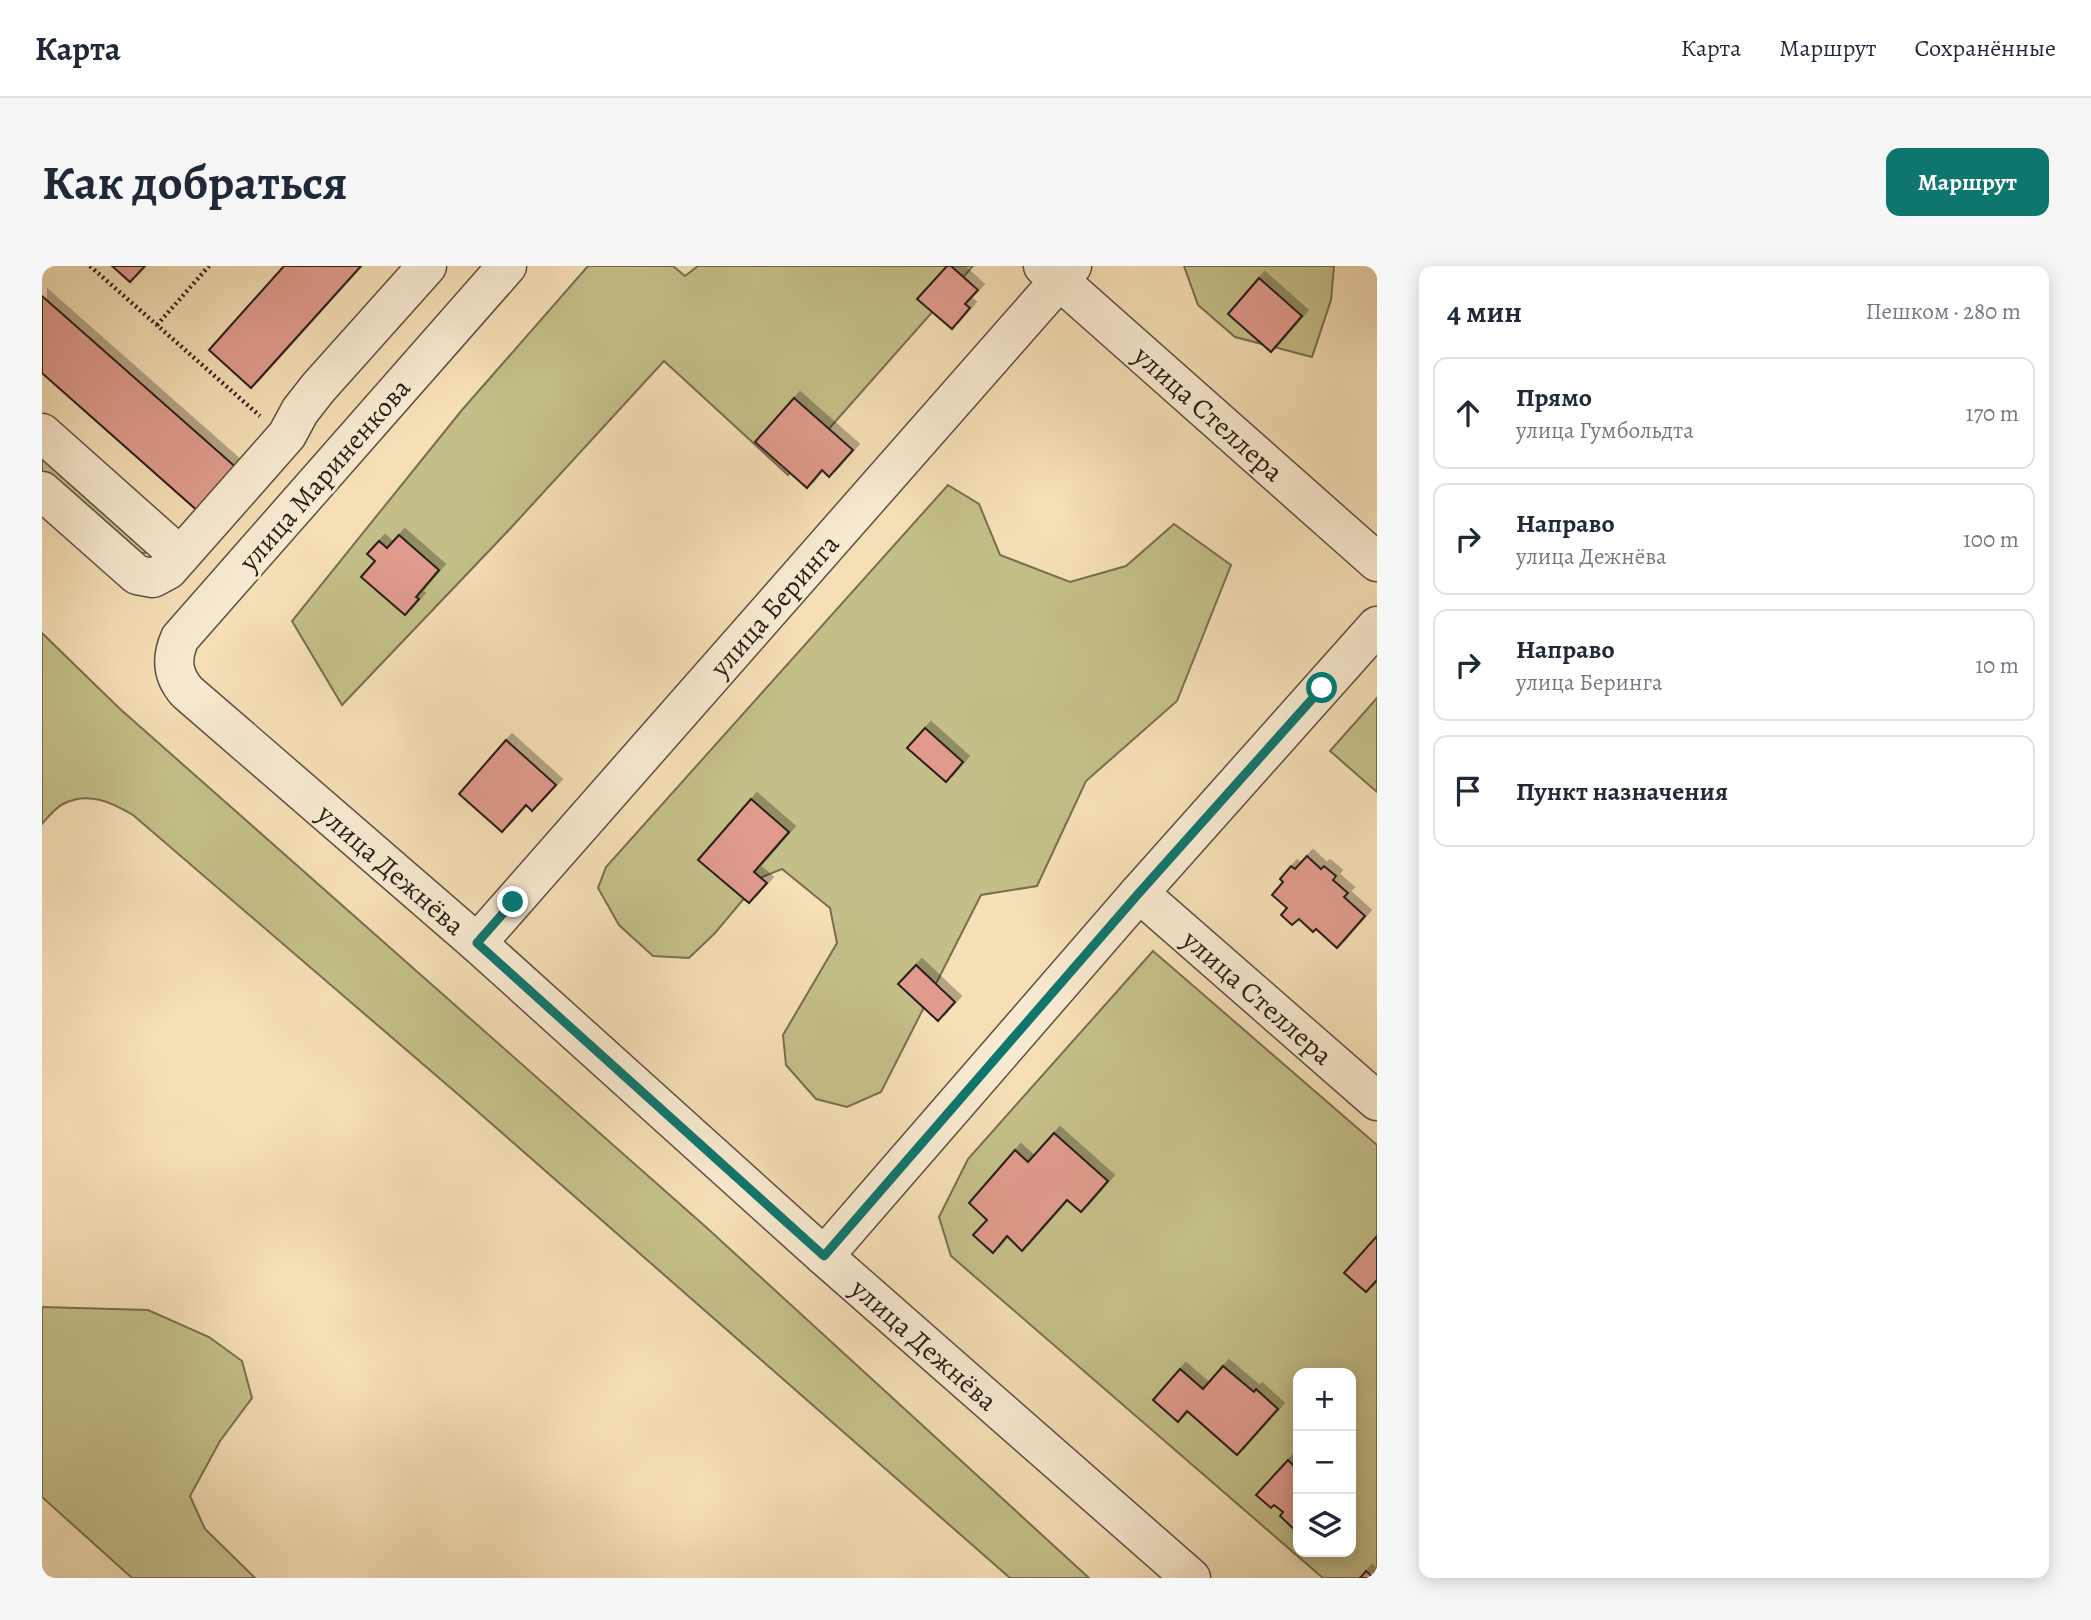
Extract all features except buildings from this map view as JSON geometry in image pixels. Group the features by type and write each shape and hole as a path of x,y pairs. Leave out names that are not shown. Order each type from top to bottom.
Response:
{"street":[{"path":"42,491 137,575 153,578 168,569 284,438 318,388 427,266"},
{"name":"улица Мариненкова","path":"187,692 178,682 174,670 174,650 180,638 507,266"},
{"name":"улица Стеллера","path":"1058,271 1377,562"},
{"name":"улица Беринга","path":"477,943 1058,271"},
{"path":"42,433 180,556"},
{"path":"824,1256 1139,893 1377,626"},
{"name":"улица Дежнёва","path":"187,692 477,943 824,1256 1191,1578"},
{"name":"улица Стеллера","path":"1139,893 1377,1101"}],"path":[{"path":"90,266 284,438"},
{"path":"157,325 209,266"}],"shaded area":[{"path":"588,266 673,266 685,276 698,266 973,266 788,475 664,361 507,532 342,705 292,621 462,410"},
{"path":"1184,266 1334,266 1331,300 1312,357 1235,337 1198,305"},
{"path":"42,450 157,552 129,554 42,478"},
{"path":"948,485 979,504 1000,555 1070,582 1126,566 1174,524 1231,565 1177,701 1086,781 1037,886 981,895 881,1092 847,1107 816,1099 786,1065 783,1035 837,943 830,908 782,869 762,877 715,933 689,958 653,956 619,925 598,888 606,867"},
{"path":"42,633 119,708 707,1228 1089,1578 1010,1578 460,1096 133,815 108,802 81,798 60,806 42,824"},
{"path":"1377,698 1377,792 1330,751"},
{"path":"1153,951 1377,1145 1377,1578 1323,1578 1299,1557 1356,1557 1356,1368 1293,1368 1293,1552 951,1256 939,1217 968,1159"},
{"path":"42,1307 148,1310 209,1337 242,1361 252,1398 220,1441 190,1496 205,1529 255,1578 132,1578 42,1497"}],"route":[{"path":"513,902 477,943 824,1256 1139,893 1322,688"}]}
